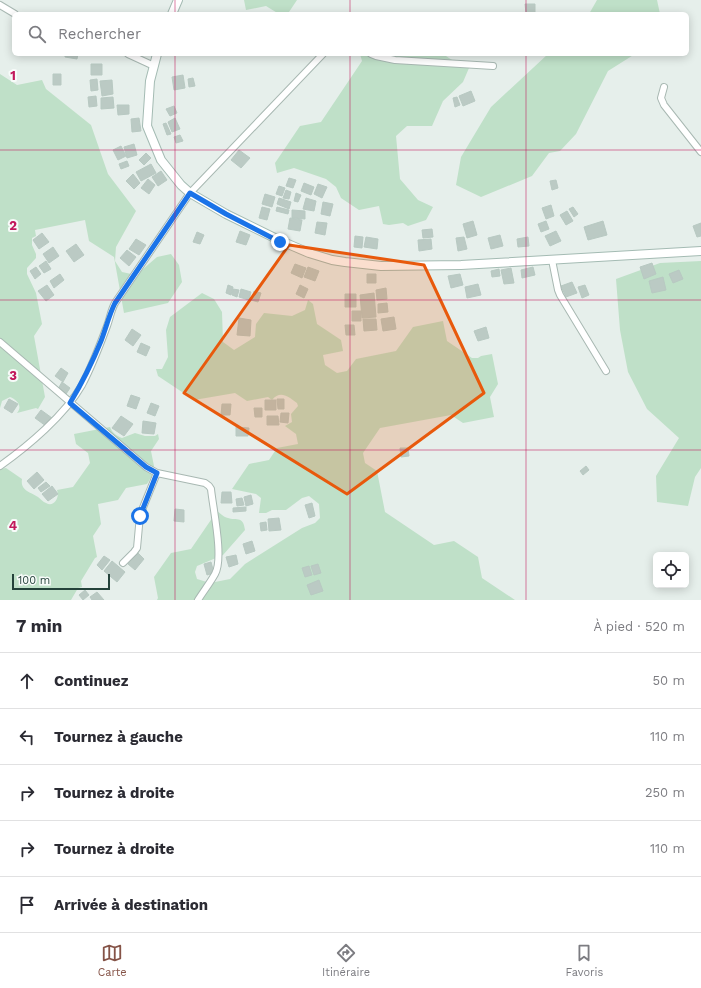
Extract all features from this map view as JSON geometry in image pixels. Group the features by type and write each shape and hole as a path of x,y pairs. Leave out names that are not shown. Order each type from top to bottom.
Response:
{"main road":[{"path":"173,12 178,0"},
{"path":"156,56 149,89 147,126 161,160 181,185 190,193 226,214 280,242 309,253 345,262 380,266 426,266 701,251"}],"street":[{"path":"0,5 12,12"},
{"path":"132,56 154,66"},
{"path":"0,466 34,439 70,403 82,384 101,342 108,324 110,313 115,303 190,193 321,56"},
{"path":"376,56 395,60 493,66"},
{"path":"664,87 661,98 664,105 701,152"},
{"path":"552,260 560,295 606,371"},
{"path":"0,342 146,467 157,473 209,486 218,545 218,564 216,573 198,600"},
{"path":"123,563 137,548 140,516 157,473"}],"highlighted area":[{"path":"289,245 424,265 484,393 347,494 184,393"}],"green space":[{"path":"244,0 297,0 289,12 276,12 266,6 246,10"},
{"path":"597,0 657,0 660,12 590,12"},
{"path":"361,56 446,56 458,64 472,61 463,82 443,101 432,126 407,126 396,136 400,179 418,200 433,207 426,220 408,226 403,223 389,225 383,224 379,206 359,210 341,198 336,187 326,179 294,168 277,173 275,163 300,126 321,122 362,61"},
{"path":"546,56 632,56 608,71 576,134 560,151 549,153 532,176 481,197 456,185 461,157 491,107"},
{"path":"0,74 17,85 42,80 46,89 91,125 108,174 136,211 116,247 115,261 122,272 136,275 157,257 171,254 179,265 182,282 168,303 124,313 114,257 89,241 85,220 35,230 36,236 32,238 32,245 36,258 27,268 27,274 36,293 42,324 34,336 45,397 38,409 36,408 17,413 19,406 15,400 10,397 2,401 0,408"},
{"path":"701,261 701,468 695,477 688,506 657,502 656,476 679,438 647,409 628,372 620,330 616,279 660,263"},
{"path":"202,293 214,299 222,312 223,342 234,350 255,337 256,324 264,313 292,316 305,310 308,300 313,304 317,324 341,340 343,351 323,355 325,365 337,373 347,371 356,359 396,351 413,327 443,321 447,341 472,358 492,354 498,384 490,397 494,417 463,423 451,415 380,428 363,453 365,463 377,471 385,512 434,545 454,541 478,557 482,578 515,600 157,600 158,598 154,577 171,553 191,549 217,511 225,517 241,520 245,530 223,555 197,566 195,572 197,579 210,583 230,579 245,564 302,528 315,523 320,518 319,504 309,496 302,498 286,510 272,510 266,513 259,513 261,498 256,494 232,489 249,464 269,460 277,448 298,444 296,434 285,426 292,422 291,414 298,406 297,403 284,395 278,395 272,400 268,397 247,401 235,393 194,400 158,376 156,369 162,369 168,357 166,330 170,317"},
{"path":"110,427 115,434 122,438 135,433 145,436 155,436 158,434 159,439 151,451 155,471 147,484 126,488 118,500 98,504 101,524 93,536 97,557 81,581 82,587 78,588 71,600 0,600 0,469 6,468 22,479 24,489 45,503 52,504 57,499 57,490 73,487 90,463 88,453 76,444 74,434"}],"building":[{"path":"525,4 535,4 535,12 526,12"},
{"path":"65,56 78,56 77,59"},
{"path":"91,64 102,64 102,75 91,75"},
{"path":"53,74 61,74 61,85 53,85"},
{"path":"183,75 185,88 174,90 172,77"},
{"path":"193,78 195,86 189,87 188,79"},
{"path":"97,79 98,90 91,91 90,80"},
{"path":"112,80 113,94 102,96 100,81"},
{"path":"471,91 475,101 463,106 459,96"},
{"path":"96,96 97,106 89,107 88,97"},
{"path":"113,97 114,108 101,109 101,98"},
{"path":"457,97 460,105 455,107 453,98"},
{"path":"117,105 129,105 129,114 118,115"},
{"path":"174,106 177,113 170,116 166,109"},
{"path":"139,118 141,131 132,132 131,119"},
{"path":"175,118 180,129 172,132 168,122"},
{"path":"166,123 171,134 167,135 163,124"},
{"path":"180,135 183,141 176,143 174,137"},
{"path":"134,144 137,155 127,158 124,147"},
{"path":"121,146 126,156 118,160 113,150"},
{"path":"239,150 250,158 241,168 231,160"},
{"path":"146,153 151,158 144,165 139,160"},
{"path":"127,161 129,166 121,169 119,164"},
{"path":"151,164 156,173 141,181 136,172"},
{"path":"161,171 167,180 158,186 152,177"},
{"path":"133,174 140,183 134,189 126,181"},
{"path":"289,178 296,180 293,188 286,186"},
{"path":"148,179 155,185 149,194 141,188"},
{"path":"556,180 558,188 552,190 550,181"},
{"path":"304,183 314,187 311,195 301,191"},
{"path":"318,184 327,187 322,198 314,194"},
{"path":"279,186 285,188 282,196 276,194"},
{"path":"286,190 291,192 289,199 283,198"},
{"path":"296,193 301,195 298,202 294,201"},
{"path":"265,194 275,197 272,207 262,204"},
{"path":"279,198 291,202 289,209 277,204"},
{"path":"306,198 316,201 314,211 303,209"},
{"path":"323,202 333,204 330,216 321,214"},
{"path":"551,205 554,216 546,219 542,208"},
{"path":"262,207 270,209 267,220 259,218"},
{"path":"277,207 289,210 288,214 276,211"},
{"path":"573,207 578,214 574,217 569,209"},
{"path":"292,210 305,211 305,219 292,218"},
{"path":"567,211 573,221 566,225 560,215"},
{"path":"290,218 302,220 300,231 288,229"},
{"path":"473,221 477,235 467,238 463,224"},
{"path":"546,221 549,229 541,232 538,224"},
{"path":"603,221 607,235 588,240 584,227"},
{"path":"317,222 327,223 325,235 315,233"},
{"path":"701,223 701,236 697,237 693,226"},
{"path":"432,229 433,237 423,238 422,230"},
{"path":"240,231 250,235 246,245 236,242"},
{"path":"556,231 561,241 550,246 545,236"},
{"path":"197,232 204,235 200,244 193,242"},
{"path":"42,233 49,242 39,249 33,240"},
{"path":"500,235 503,246 491,249 488,238"},
{"path":"355,236 363,237 362,248 354,247"},
{"path":"366,237 378,239 377,249 364,247"},
{"path":"464,237 467,249 458,251 456,238"},
{"path":"528,237 529,246 518,247 517,239"},
{"path":"136,239 146,245 139,255 129,249"},
{"path":"431,239 432,249 419,251 418,240"},
{"path":"76,244 84,255 74,262 66,251"},
{"path":"53,247 59,256 49,263 43,254"},
{"path":"127,250 136,257 129,266 120,258"},
{"path":"46,261 51,269 44,273 39,266"},
{"path":"652,263 656,274 644,279 640,267"},
{"path":"295,264 306,268 302,278 291,273"},
{"path":"36,267 41,274 35,279 30,271"},
{"path":"308,267 319,271 315,281 304,277"},
{"path":"533,267 535,275 522,278 521,270"},
{"path":"511,268 514,283 504,284 501,270"},
{"path":"499,269 500,276 492,277 491,271"},
{"path":"679,270 683,279 673,283 669,274"},
{"path":"60,274 64,280 54,288 50,281"},
{"path":"367,274 376,274 376,283 367,283"},
{"path":"460,274 463,285 451,288 448,276"},
{"path":"663,277 666,290 652,293 649,281"},
{"path":"572,282 577,293 566,297 561,286"},
{"path":"478,284 481,295 467,298 465,287"},
{"path":"47,285 54,295 46,301 38,291"},
{"path":"228,285 233,287 231,295 226,293"},
{"path":"300,285 308,289 304,298 296,294"},
{"path":"585,285 589,295 582,298 578,287"},
{"path":"386,288 387,299 377,300 376,290"},
{"path":"233,289 239,290 237,297 232,295"},
{"path":"241,289 251,292 249,300 239,297"},
{"path":"254,291 261,293 258,302 251,300"},
{"path":"374,293 376,317 362,318 360,295"},
{"path":"345,294 356,294 356,307 345,307"},
{"path":"387,303 388,312 378,313 378,304"},
{"path":"352,311 361,311 361,321 352,321"},
{"path":"394,317 396,329 383,331 381,319"},
{"path":"239,318 251,320 250,336 237,335"},
{"path":"363,319 376,319 377,330 364,331"},
{"path":"345,325 354,325 355,335 346,335"},
{"path":"486,327 489,338 478,341 474,331"},
{"path":"132,329 141,335 133,346 125,340"},
{"path":"141,343 150,347 146,356 137,352"},
{"path":"61,368 68,373 63,382 55,376"},
{"path":"62,382 70,388 66,394 58,389"},
{"path":"131,395 140,398 136,409 127,406"},
{"path":"9,399 18,404 12,413 4,408"},
{"path":"277,399 284,399 284,409 278,409"},
{"path":"265,400 276,400 276,410 265,410"},
{"path":"151,403 159,406 155,416 147,413"},
{"path":"222,404 231,404 230,415 221,415"},
{"path":"254,408 262,408 262,417 255,417"},
{"path":"41,410 52,418 46,426 35,418"},
{"path":"281,413 289,413 288,423 280,422"},
{"path":"121,416 133,424 124,436 112,428"},
{"path":"267,416 278,416 279,425 267,425"},
{"path":"143,421 156,423 154,434 142,433"},
{"path":"236,427 249,428 248,436 236,436"},
{"path":"400,448 408,448 409,456 401,457"},
{"path":"586,466 589,470 583,475 580,471"},
{"path":"37,472 44,480 34,489 27,481"},
{"path":"46,482 50,486 41,492 38,488"},
{"path":"52,486 58,494 48,501 42,494"},
{"path":"222,492 231,492 232,503 221,503"},
{"path":"251,495 253,504 246,506 244,497"},
{"path":"242,498 244,505 237,506 236,499"},
{"path":"312,503 315,516 309,518 305,505"},
{"path":"246,507 246,511 233,512 233,508"},
{"path":"175,509 184,510 184,522 174,521"},
{"path":"279,518 281,530 269,531 268,519"},
{"path":"266,522 267,530 261,531 260,523"},
{"path":"252,541 255,551 246,554 243,544"},
{"path":"138,553 144,559 135,570 128,564"},
{"path":"236,555 238,564 229,567 226,557"},
{"path":"104,556 110,560 102,570 97,565"},
{"path":"112,561 125,572 117,582 104,571"},
{"path":"211,562 214,573 207,575 204,564"},
{"path":"318,564 321,573 314,575 311,566"},
{"path":"309,566 312,575 305,577 302,568"},
{"path":"319,580 323,591 311,595 307,585"},
{"path":"85,590 89,595 83,600 79,595"},
{"path":"97,592 104,600 92,600 90,597"}],"route":[{"path":"140,516 157,473 146,467 70,403 82,384 101,342 108,324 110,313 115,303 190,193 213,208 280,242"}]}
